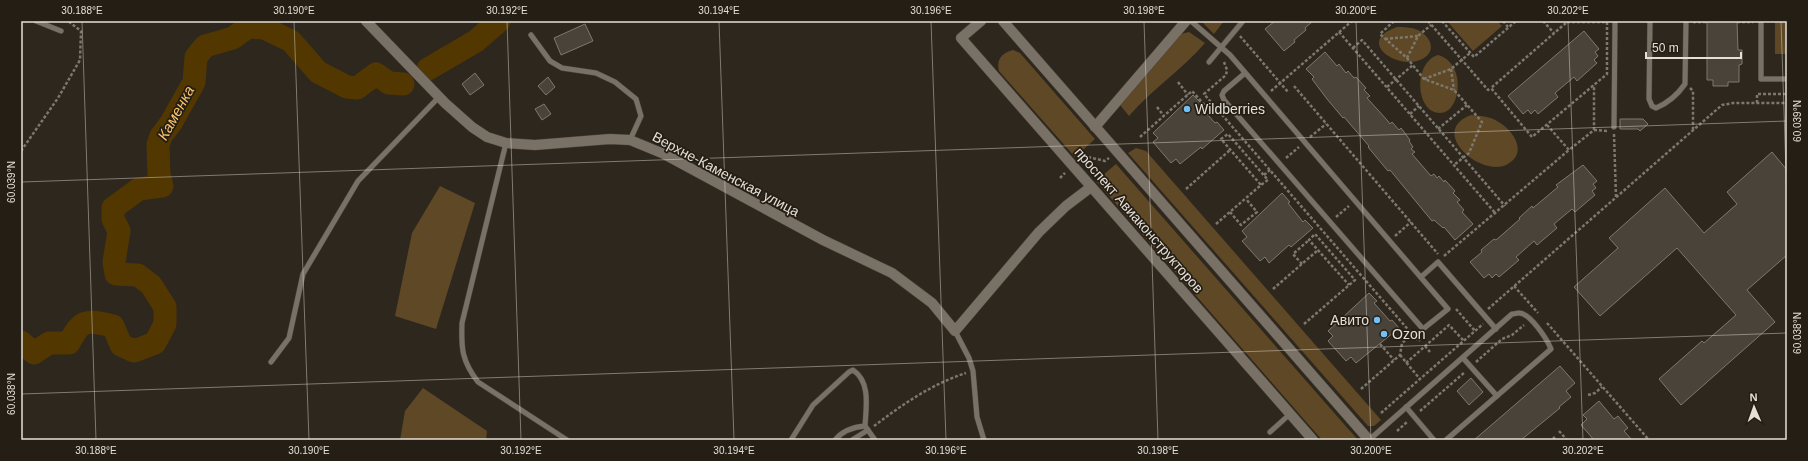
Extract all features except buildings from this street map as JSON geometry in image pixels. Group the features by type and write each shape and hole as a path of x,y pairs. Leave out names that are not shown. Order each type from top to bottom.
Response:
{"street":[{"name":"Верхне-Каменская улица","path":"366,21 439,97 472,127 487,137 506,143 536,144 610,139 630,140 664,154 823,240 892,273 932,303 956,331"},
{"name":"проспект Авиаконструкторов","path":"981,21 961,38 1312,440"},
{"name":"проспект Авиаконструкторов","path":"1003,21 1369,440"},
{"path":"1095,127 1186,21"},
{"path":"956,331 1039,232 1066,206 1091,187"}],"lane":[{"path":"36,21 61,31"},
{"path":"1191,21 1222,46 1448,309 1422,329 1224,100 1222,95 1224,91 1245,73"},
{"path":"1209,62 1243,21"},
{"path":"1614,127 1615,21"},
{"path":"1650,21 1649,99 1652,106 1656,108 1663,105 1681,91 1685,84 1686,21"},
{"path":"1761,21 1761,79 1787,79"},
{"path":"531,35 550,61 562,68 596,73 615,82 636,99 641,116 630,140"},
{"path":"272,362 289,338 303,274 358,181 439,97"},
{"path":"506,143 462,323 461,345 468,368 478,382 567,440"},
{"path":"1421,277 1438,262 1496,329"},
{"path":"1369,440 1512,314 1519,313 1526,315 1547,339 1551,349 1446,440"},
{"path":"956,331 969,358 973,371 977,417 984,440"},
{"path":"1463,358 1497,396"},
{"path":"791,440 813,406 853,370 863,381 866,393 867,428 875,440"},
{"path":"1406,408 1434,440"},
{"path":"1270,432 1290,414"},
{"path":"835,440 846,431 856,427 867,428"},
{"path":"852,440 867,428"}],"path":[{"path":"21,151 58,98 80,60 81,31 68,21"},
{"path":"1265,96 1352,21"},
{"path":"1394,21 1380,34 1384,39 1407,58 1424,79 1454,90 1482,122 1469,153 1454,165"},
{"path":"1428,21 1488,90 1568,21 1607,22 1607,74 1532,137 1491,88"},
{"path":"1442,21 1474,57 1516,21"},
{"path":"1503,21 1508,27"},
{"path":"1543,21 1554,33"},
{"path":"1737,22 1755,22"},
{"path":"1407,58 1418,36 1431,25"},
{"path":"1235,30 1288,92"},
{"path":"1339,32 1496,214"},
{"path":"1384,39 1418,36"},
{"path":"1353,48 1362,40 1504,206"},
{"path":"1424,79 1451,69 1470,53"},
{"path":"1387,87 1412,65"},
{"path":"1451,69 1454,90"},
{"path":"1178,82 1188,95"},
{"path":"1685,84 1693,90 1693,130"},
{"path":"1594,85 1594,130"},
{"path":"1294,86 1442,258"},
{"path":"1757,90 1757,103"},
{"path":"1140,137 1192,91 1210,111 1215,107"},
{"path":"1757,94 1787,94"},
{"path":"1483,314 1722,105 1727,103 1787,103"},
{"path":"1438,129 1467,105"},
{"path":"1410,114 1419,106"},
{"path":"1156,107 1164,116"},
{"path":"1548,125 1569,150"},
{"path":"1451,251 1594,130 1614,131 1616,197"},
{"path":"1216,224 1268,180 1228,134 1221,140 1261,185"},
{"path":"1186,189 1230,150"},
{"path":"1079,161 1084,156 1106,160 1110,156"},
{"path":"1060,178 1067,171"},
{"path":"1230,212 1241,224 1257,212 1246,199"},
{"path":"1330,222 1355,200"},
{"path":"1390,241 1411,222"},
{"path":"1302,264 1292,254 1315,234 1355,280 1304,324"},
{"path":"1309,240 1349,285"},
{"path":"1273,289 1318,250"},
{"path":"1514,286 1649,440"},
{"path":"1483,304 1488,309"},
{"path":"1464,319 1475,331"},
{"path":"1382,413 1488,320"},
{"path":"1406,363 1449,325 1464,341"},
{"path":"1361,389 1400,356 1402,343 1408,338"},
{"path":"1380,344 1394,360"},
{"path":"1425,346 1430,352"},
{"path":"1400,356 1420,379"},
{"path":"867,428 944,381 973,371"},
{"path":"1588,395 1595,393 1603,387"},
{"path":"1559,431 1567,440"},
{"path":"1553,437 1556,440"}],"shaded area":[{"path":"1201,21 1224,21 1214,34"},
{"path":"1447,21 1497,21 1502,26 1473,51"},
{"path":"1775,21 1787,21 1787,54 1775,54"},
{"path":"1397,27 1408,27 1415,29 1426,36 1429,39 1431,47 1428,55 1414,62 1404,62 1385,54 1380,47 1379,40 1385,33"},
{"path":"1189,32 1205,43 1187,62 1147,97 1129,116 1120,105 1181,34"},
{"path":"1013,50 1020,53 1095,139 1075,157 999,71 998,63 1001,57"},
{"path":"1438,55 1447,60 1454,67 1458,87 1453,105 1447,111 1440,113 1432,111 1426,105 1420,87 1424,67 1430,60"},
{"path":"1471,115 1491,118 1509,130 1518,149 1517,155 1513,160 1506,165 1495,167 1472,159 1462,150 1456,141 1455,131 1459,122"},
{"path":"1136,148 1146,151 1381,420 1374,426 1368,426 1128,153"},
{"path":"1116,164 1358,440 1322,440 1096,181"},
{"path":"440,186 475,203 436,329 395,316 412,233"},
{"path":"423,388 487,431 486,440 400,440 405,411"}],"waterway":[{"name":"Каменка","path":"428,69 476,41 499,21"},
{"name":"Каменка","path":"21,342 34,353 49,343 69,343 82,325 91,322 113,326 121,345 134,351 155,343 165,324 165,307 151,285 138,275 116,274 114,262 119,231 113,219 113,208 139,189 162,186 159,174 158,145 161,136 171,123 194,82 196,57 205,46 233,38 248,27 264,28 291,41 318,72 347,87 357,88 376,74 389,83 403,84"}],"place":[{"name":"Wildberries","path":"1187,109"},
{"name":"Авито","path":"1377,320"},
{"name":"Ozon","path":"1384,334"}]}
